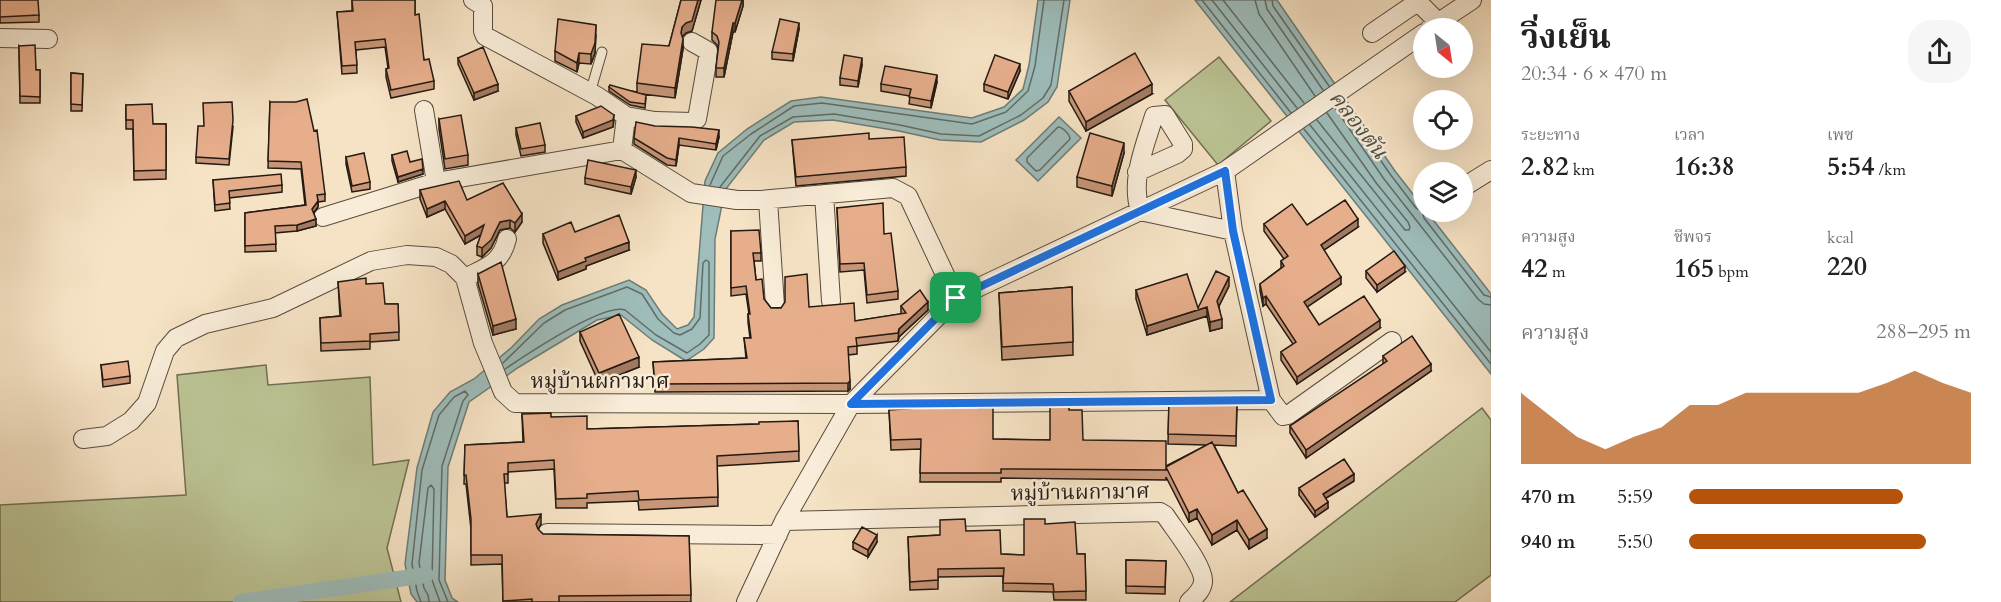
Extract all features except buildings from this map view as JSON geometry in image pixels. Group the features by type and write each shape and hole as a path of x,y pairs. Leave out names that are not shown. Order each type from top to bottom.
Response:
{"street":[{"path":"473,0 483,6 485,36 591,93 626,116 655,121 692,122 697,119 708,51 692,42"},
{"path":"1445,18 1472,0"},
{"path":"1372,33 1413,5 1421,4 1426,18"},
{"path":"0,38 48,39"},
{"path":"746,602 781,528 851,404 956,298 1225,171 1413,39"},
{"path":"424,110 436,182"},
{"path":"622,150 626,116"},
{"path":"323,217 436,182 622,150 691,193 737,200 768,200 893,188 906,194 956,298"},
{"path":"1473,181 1491,170"},
{"path":"1225,171 1233,231 1271,400 1280,413 1283,416 1288,415 1392,341"},
{"path":"1137,172 1136,197 1140,211"},
{"path":"824,194 831,301"},
{"path":"768,200 775,306"},
{"path":"1140,211 1233,231"},
{"path":"82,439 107,436 131,421 147,403 165,351 176,338 205,324 273,309 371,261 407,255 436,257 451,264 465,278 496,262 503,253 507,239"},
{"name":"หมู่บ้านผกามาศ","path":"465,278 483,343 503,392 515,403 851,404 1271,400"},
{"name":"หมู่บ้านผกามาศ","path":"781,528 1160,512 1165,515 1201,570 1203,584 1189,602"},
{"path":"547,533 781,528"}],"lane":[{"path":"591,93 602,52"}],"green space":[{"path":"1219,57 1271,121 1218,165 1165,100"},
{"path":"266,365 268,385 370,377 373,465 409,460 387,548 401,602 0,602 0,505 186,495 177,375"},
{"path":"1482,408 1491,420 1491,575 1455,602 1230,602"}],"water":[{"path":"1038,0 1070,0 1057,87 1048,102 1024,120 981,142 940,140 833,120 794,122 764,140 725,190 715,239 714,338 704,349 686,361 652,340 621,315 597,320 519,367 469,402 448,467 445,580 452,598 458,602 417,602 411,594 405,564 417,468 433,412 450,392 474,379 511,348 539,319 562,305 629,280 646,290 662,314 677,329 688,325 694,317 705,181 718,153 747,129 791,101 821,97 972,118 1004,107 1023,89 1029,65"},
{"name":"คลองตัน","path":"1195,0 1277,0 1413,194 1413,222 1435,222 1491,294 1491,374"},
{"path":"1059,117 1081,138 1038,181 1016,160"}],"waterway":[{"path":"241,602 426,575"}],"route":[{"path":"1225,171 1233,231 1271,400 851,404 956,298 1225,171"}]}
